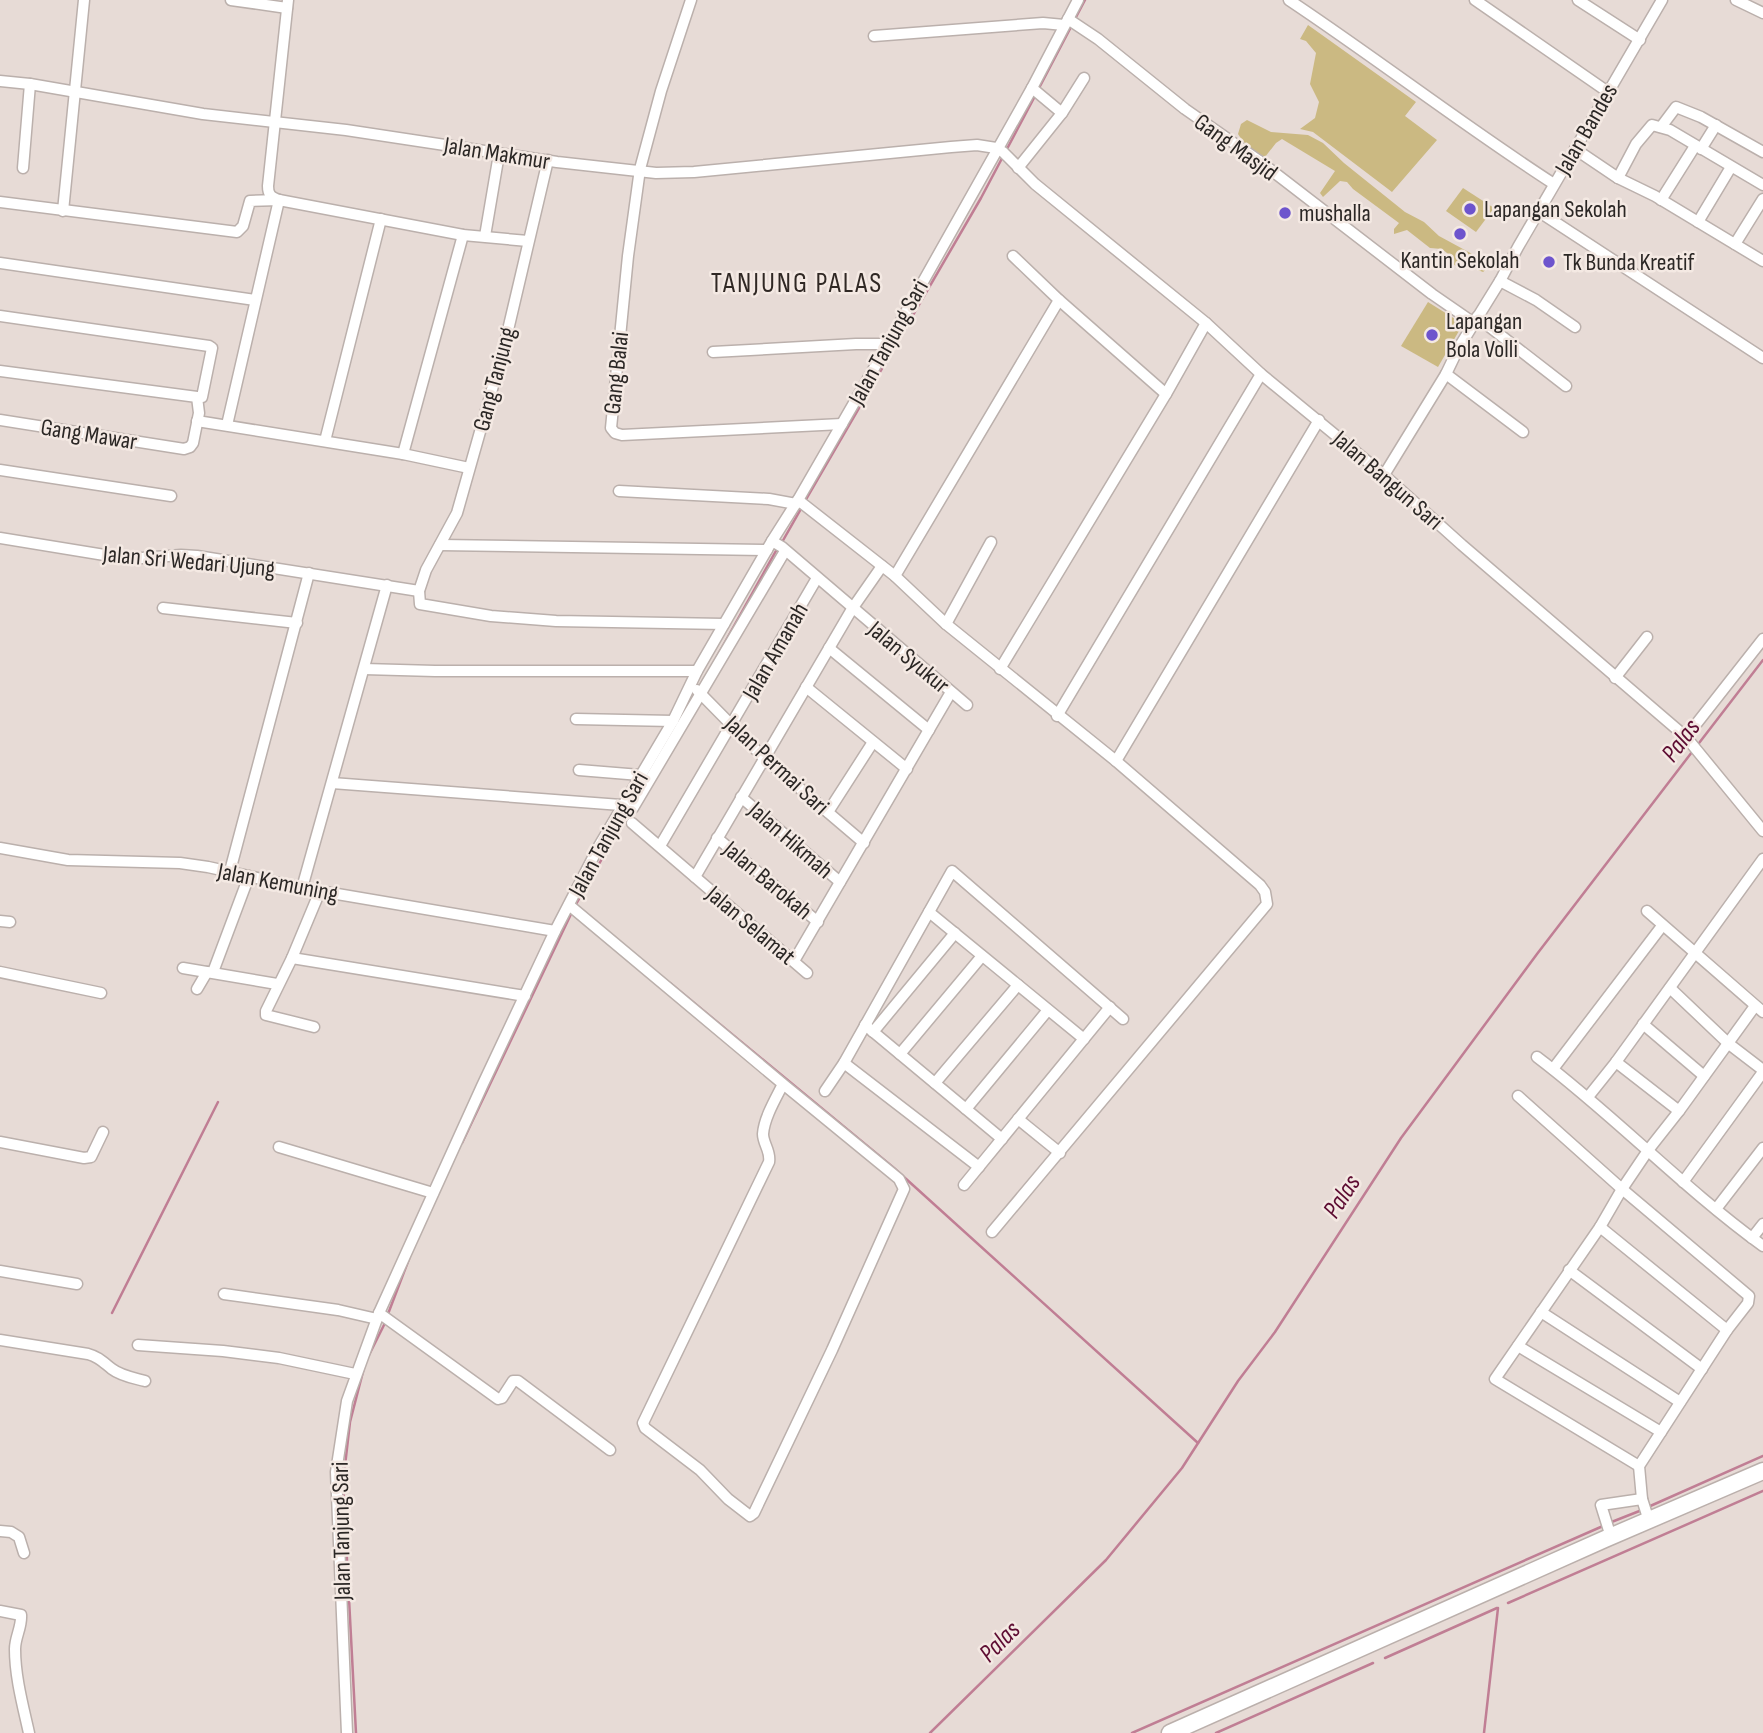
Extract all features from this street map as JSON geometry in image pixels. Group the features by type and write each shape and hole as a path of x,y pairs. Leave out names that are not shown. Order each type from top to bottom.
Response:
{"main road":[{"path":"1170,1733 1763,1471"}],"street":[{"path":"63,211 77,92 84,0"},
{"path":"231,0 287,4 268,192 279,201"},
{"path":"640,169 661,91 691,0"},
{"name":"Jalan Tanjung Sari","path":"347,1733 336,1472 347,1401 378,1316 555,931 573,908 621,805 641,780 673,721 696,689 697,671 724,624 776,546 797,502 1002,152 1035,91 1078,0"},
{"path":"1289,0 1554,184"},
{"path":"1475,0 1608,92"},
{"path":"1578,0 1640,40"},
{"name":"Jalan Bandes","path":"1384,475 1446,374 1458,349 1662,0"},
{"path":"1736,0 1763,13"},
{"path":"874,36 1066,22"},
{"name":"Gang Masjid","path":"1066,22 1098,39 1185,109 1258,160 1288,186 1424,288 1476,320 1566,386"},
{"path":"1018,168 1062,113 1084,78"},
{"name":"Jalan Makmur","path":"0,81 202,114 275,121 499,154 656,173 976,145 1002,152"},
{"path":"23,168 30,84"},
{"path":"1035,91 1062,113"},
{"path":"1661,127 1676,107 1716,125 1763,152"},
{"path":"1661,200 1716,125"},
{"path":"1618,178 1648,127 1661,127 1763,185"},
{"path":"1575,149 1618,178 1661,200 1763,261"},
{"name":"Jalan Bangun Sari","path":"1002,152 1035,184 1206,323 1261,374 1384,475 1688,739 1763,831"},
{"path":"485,236 499,154"},
{"name":"Gang Tanjung","path":"419,591 426,570 457,513 504,347 548,160"},
{"path":"1698,222 1731,167"},
{"name":"Gang Balai","path":"640,169 620,333 611,424 613,431 619,435 842,424"},
{"path":"1735,244 1763,199"},
{"path":"0,202 237,232 242,229 251,200 279,201 463,235 528,241"},
{"path":"227,425 279,201"},
{"path":"1538,211 1763,358"},
{"path":"326,440 381,219"},
{"path":"403,454 463,235"},
{"path":"1013,256 1166,394"},
{"path":"0,263 255,300"},
{"path":"1500,281 1536,300 1574,327"},
{"path":"895,576 1059,300"},
{"path":"0,316 212,348 202,397 0,371"},
{"path":"1000,670 1206,323"},
{"path":"713,352 888,344"},
{"path":"1057,716 1261,374"},
{"path":"1446,374 1523,432"},
{"path":"197,397 197,421 326,440 469,468"},
{"name":"Gang Mawar","path":"0,420 178,449 187,449 192,445 197,421"},
{"path":"1116,761 1319,420"},
{"path":"0,470 171,496"},
{"path":"619,491 797,502 895,576 946,624 1116,761 1265,892 1267,904 992,1233"},
{"name":"Jalan Sri Wedari Ujung","path":"0,538 129,559 181,555 419,591"},
{"path":"946,624 991,542"},
{"path":"440,545 776,546 696,689 641,780 633,807"},
{"name":"Jalan Syukur","path":"776,546 967,705"},
{"path":"695,877 852,609 882,566"},
{"path":"230,871 309,573"},
{"name":"Jalan Amanah","path":"660,846 817,578"},
{"path":"302,888 387,585"},
{"path":"419,591 420,604 491,616 556,621 724,624"},
{"path":"163,608 297,623"},
{"path":"1615,678 1647,637"},
{"path":"1688,739 1763,639"},
{"path":"829,648 929,730"},
{"path":"364,669 697,671"},
{"path":"806,687 907,769"},
{"name":"Jalan Permai Sari","path":"696,689 764,758 864,843"},
{"path":"794,961 951,692"},
{"path":"576,719 673,721"},
{"path":"828,812 873,742"},
{"path":"579,770 641,780"},
{"path":"332,783 621,805"},
{"name":"Jalan Hikmah","path":"741,797 840,882"},
{"name":"Jalan Selamat","path":"632,823 807,973"},
{"name":"Jalan Barokah","path":"717,838 818,922"},
{"name":"Jalan Kemuning","path":"0,848 68,860 180,863 230,871 302,888 555,931"},
{"path":"1588,1097 1696,954 1763,859"},
{"path":"869,1028 952,871 1123,1019"},
{"path":"197,989 210,972 249,876"},
{"path":"314,1027 267,1015 277,984 292,958 320,891"},
{"path":"573,908 899,1179 904,1189 832,1350 754,1513 750,1516 734,1505 700,1470 645,1428 643,1423 769,1162 764,1130 783,1084"},
{"path":"1639,1466 1495,1379 1600,1227 1649,1149 1759,1009 1647,911"},
{"path":"929,912 1084,1039"},
{"path":"1553,1069 1662,926"},
{"path":"825,1091 869,1028 955,933"},
{"path":"900,1054 982,956"},
{"path":"292,958 525,996"},
{"path":"183,968 277,984"},
{"path":"0,972 101,993"},
{"path":"935,1083 1018,985"},
{"path":"1670,988 1729,1044 1763,1071 1684,1182"},
{"path":"964,1185 1110,1007"},
{"path":"966,1109 1048,1010"},
{"path":"1643,1024 1704,1076"},
{"path":"869,1028 1002,1139"},
{"path":"1537,1057 1763,1246"},
{"path":"1616,1062 1679,1111"},
{"path":"844,1063 979,1167"},
{"path":"1518,1096 1622,1189 1747,1294 1748,1303 1727,1330 1639,1466 1642,1499 1649,1521"},
{"path":"1018,1119 1060,1153"},
{"path":"0,1142 90,1157 103,1132"},
{"path":"279,1147 433,1193"},
{"path":"1716,1209 1763,1148"},
{"path":"1752,1238 1763,1224"},
{"path":"1600,1227 1727,1330"},
{"path":"1569,1270 1702,1368"},
{"path":"0,1271 77,1284"},
{"path":"224,1294 378,1316 498,1399 502,1398 513,1381 518,1381 610,1450"},
{"path":"1541,1312 1680,1402"},
{"path":"0,1340 88,1353 100,1357 113,1370 123,1375 145,1381"},
{"path":"138,1345 251,1354 355,1374"},
{"path":"1518,1346 1661,1432"},
{"path":"1611,1536 1601,1506 1642,1499"},
{"path":"0,1531 11,1532 19,1537 24,1553"},
{"path":"0,1611 21,1615 15,1660 29,1733"}],"shaded area":[{"path":"1308,25 1416,102 1405,116 1437,140 1392,192 1313,132 1300,129 1315,118 1319,102 1310,84 1316,53 1306,41 1300,39"},
{"path":"1247,120 1271,132 1308,135 1323,143 1405,212 1424,222 1439,236 1487,262 1489,267 1483,272 1470,267 1457,267 1453,264 1452,257 1442,249 1430,248 1407,230 1394,234 1399,223 1347,182 1340,181 1323,197 1320,193 1335,171 1282,139 1265,157 1261,155 1246,145 1238,134 1241,124"},
{"name":"Lapangan Sekolah","path":"1463,188 1494,208 1476,232 1446,211"},
{"name":"Lapangan Bola Volli","path":"1428,302 1463,324 1438,367 1401,346"}],"waterway":[{"path":"1075,19 1085,0"},
{"path":"1038,90 1072,25"},
{"path":"805,501 981,198 1035,96"},
{"path":"781,544 802,507"},
{"path":"705,678 777,549"},
{"name":"Palas","path":"1696,747 1763,660"},
{"name":"Palas","path":"930,1733 1106,1560 1182,1468 1238,1381 1275,1332 1401,1138 1537,954 1692,752"},
{"path":"575,906 631,808"},
{"path":"462,1143 572,912"},
{"path":"670,983 894,1168 1198,1443"},
{"path":"112,1313 218,1102"},
{"path":"388,1314 409,1259"},
{"path":"369,1355 385,1323"},
{"path":"356,1733 343,1483 350,1422 365,1364"},
{"path":"1648,1507 1763,1456"},
{"path":"1508,1603 1763,1491"},
{"path":"1609,1523 1642,1510"},
{"path":"1132,1733 1603,1526"},
{"path":"1385,1658 1497,1608"},
{"path":"1484,1733 1498,1608"},
{"path":"1216,1733 1373,1663"}],"place":[{"name":"Lapangan Sekolah","path":"1470,209"},
{"name":"mushalla","path":"1285,213"},
{"name":"Kantin Sekolah","path":"1460,234"},
{"name":"Tk Bunda Kreatif","path":"1549,262"},
{"name":"Lapangan Bola Volli","path":"1432,335"}],"district":[{"name":"TANJUNG PALAS","path":"797,282"}]}
